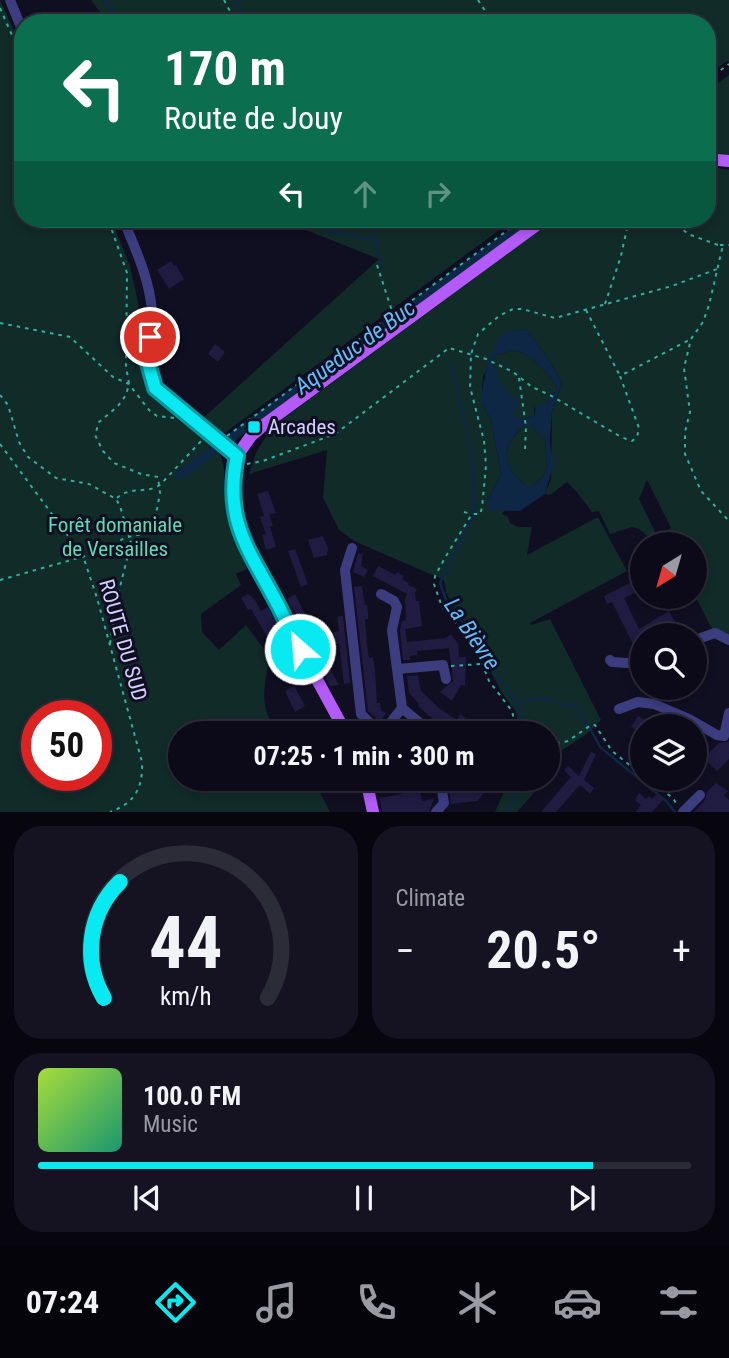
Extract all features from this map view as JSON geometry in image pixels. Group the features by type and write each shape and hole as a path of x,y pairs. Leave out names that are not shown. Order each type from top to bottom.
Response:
{"main road":[{"path":"339,721 246,549 233,505 232,487 241,460 251,436 265,424 533,228"},
{"path":"369,791 373,812"}],"street":[{"path":"127,228 141,262 152,312 148,363 155,388 241,460"},
{"path":"352,548 345,570 361,714 368,721"},
{"path":"381,594 394,601 397,607 392,629 402,708 418,721"},
{"path":"707,636 715,633 729,640"},
{"path":"610,660 630,663"},
{"path":"398,669 443,665 446,679"},
{"path":"619,709 638,702 654,704 724,736 729,713"},
{"path":"391,721 402,708"},
{"path":"436,812 444,803 442,791"},
{"path":"681,810 700,795"}],"path":[{"path":"0,8 14,40"},
{"path":"0,580 107,550 130,536 142,534 154,519 160,485 156,475 141,474 114,463 103,452 95,435 99,422 118,406 129,384 127,273 111,228"},
{"path":"220,440 511,228"},
{"path":"605,304 627,228"},
{"path":"681,228 688,234 718,245 729,245"},
{"path":"718,245 729,252"},
{"path":"722,249 709,305 703,322 691,339 684,368 690,412 685,432 685,454 701,491 729,521"},
{"path":"377,265 393,315"},
{"path":"464,512 480,514 486,466 484,441 470,387 471,354 478,334 499,316 513,309 555,318 672,286 717,269"},
{"path":"241,460 263,461 335,434 449,348 495,363 611,432 632,441 637,437 639,428 621,376 586,309"},
{"path":"0,323 70,337 113,377 129,384 149,410 157,416 177,419"},
{"path":"621,376 691,339"},
{"path":"519,378 526,427 525,450"},
{"path":"0,396 8,405 19,442 29,457 56,478 89,484 116,499 126,521 130,549 115,607 110,645"},
{"path":"116,499 127,491 153,490 210,432"},
{"name":"ROUTE DU SUD","path":"0,444 83,556 110,645 142,762 143,776 136,796 129,803 110,812"},
{"path":"472,514 441,566 434,584 442,607 461,629 482,663 489,681 512,711 514,721"},
{"path":"443,665 482,663"},
{"path":"560,743 568,741 595,725 612,751 630,765"},
{"path":"663,791 681,810"}],"green space":[{"name":"Forêt domaniale de Versailles","path":"0,0 14,30 14,228 115,228 130,266 138,302 142,331 141,371 148,390 217,449 224,469 229,521 247,569 236,574 241,585 201,614 202,632 219,650 246,625 270,657 264,696 270,721 168,721 168,791 319,791 330,812 0,812"},
{"path":"91,0 729,0 729,62 716,69 716,14 101,14"},
{"path":"729,75 729,155 716,153 716,84"},
{"path":"716,168 729,170 729,636 713,631 702,609 707,609 707,532 665,532 671,528 647,480 639,499 655,532 643,532 632,527 610,534 599,511 592,512 567,482 550,495 545,494 551,479 552,411 562,383 526,329 502,334 483,377 482,403 491,420 501,474 487,501 487,510 505,510 502,514 508,517 510,523 518,527 532,527 527,555 598,517 627,571 530,623 531,625 550,619 601,720 587,734 560,751 560,721 517,721 516,712 502,693 481,653 480,641 454,608 446,592 444,580 354,541 339,530 323,498 327,450 249,474 256,453 271,428 543,228 716,228"},
{"path":"301,228 502,228 222,435 202,419 379,259"},
{"path":"519,351 539,365 557,389 546,404 534,408 534,416 524,419 515,419 492,362 496,355"},
{"path":"522,425 531,425 545,440 547,466 544,475 533,486 526,486 521,481 507,459 512,439"},
{"path":"505,791 535,791 517,812 495,812"}],"water":[{"path":"526,329 562,383 552,411 550,438 551,452 555,459 545,494 520,511 487,510 487,501 501,474 491,420 482,403 482,392 488,361 502,333","holes":["519,351 539,365 557,389 546,404 536,405 534,416 524,419 515,418 514,413 520,407 519,400 505,391 492,362 496,355","523,425 531,425 545,440 547,466 544,475 533,486 526,486 521,481 507,459 513,437"]}],"building":[{"path":"171,261 184,279 169,289 157,270"},
{"path":"215,344 225,352 218,362 208,354"},
{"path":"268,491 276,513 264,516 257,494"},
{"path":"269,514 276,547 266,550 262,535 266,534 260,517"},
{"path":"323,536 328,548 327,555 314,558 308,540"},
{"path":"295,549 308,584 301,587 288,551"},
{"path":"358,553 363,554 361,566 368,570 364,577 353,572"},
{"path":"378,566 404,576 402,579 409,583 408,585 417,589 416,601 419,601 422,626 405,629 407,642 446,638 451,634 458,644 459,657 466,657 465,686 461,685 452,701 440,692 453,681 449,648 417,651 417,655 410,656 410,660 403,660 400,630 402,621 406,620 407,594 373,576"},
{"path":"630,583 630,595 624,598 636,623 630,623 630,638 612,602 607,604 604,596"},
{"path":"362,586 367,605 368,619 365,619 369,658 373,657 377,703 380,703 381,710 386,713 381,721 368,711 354,587"},
{"path":"248,594 261,611 268,607 283,635 270,642 251,609 248,610 241,598"},
{"path":"295,594 310,624 305,626 320,651 322,650 339,685 330,686 293,618 297,616 287,599"},
{"path":"669,611 676,623 649,623"},
{"path":"343,616 350,683 344,684 339,643 335,645 331,633 339,631 337,617"},
{"path":"285,657 293,670 283,676 276,662"},
{"path":"418,675 421,691 440,709 457,720 460,714 469,721 433,719 418,706 409,693 407,676"},
{"path":"294,686 305,706 295,712 285,691"},
{"path":"729,741 729,759 717,771 707,761 707,755 719,743"},
{"path":"591,752 596,754 584,780 594,788 590,794 580,785 556,812 541,812 571,777 564,770 568,766 579,776"},
{"path":"716,783 728,791 724,795 729,800 729,812 694,812 705,800 707,792"},
{"path":"400,791 420,791 422,801 434,799 429,812 382,812 380,798 401,794"},
{"path":"449,791 485,791 478,801 451,804"},
{"path":"639,793 646,799 649,796 652,799 657,794 663,800 652,812 635,812 641,805 635,800"}],"waterway":[{"name":"La Bièvre","path":"105,0 115,14"},
{"name":"La Bièvre","path":"235,0 243,14"},
{"name":"La Bièvre","path":"316,228 376,241"},
{"name":"La Bièvre","path":"371,228 382,266"},
{"name":"Aqueduc de Buc","path":"180,475 519,228"},
{"name":"La Bièvre","path":"449,363 473,459 474,514 440,583 447,603 481,645 516,702 543,699 563,705 572,704 579,710 578,716 589,726 600,747 666,801 675,812"},
{"name":"La Bièvre","path":"516,703 521,721"},
{"name":"La Bièvre","path":"509,812 516,791"}],"place":[{"name":"Arcades","path":"254,427"}],"route":[{"path":"150,337 148,363 155,388 237,456 232,487 238,526 246,549 300,649"}]}
